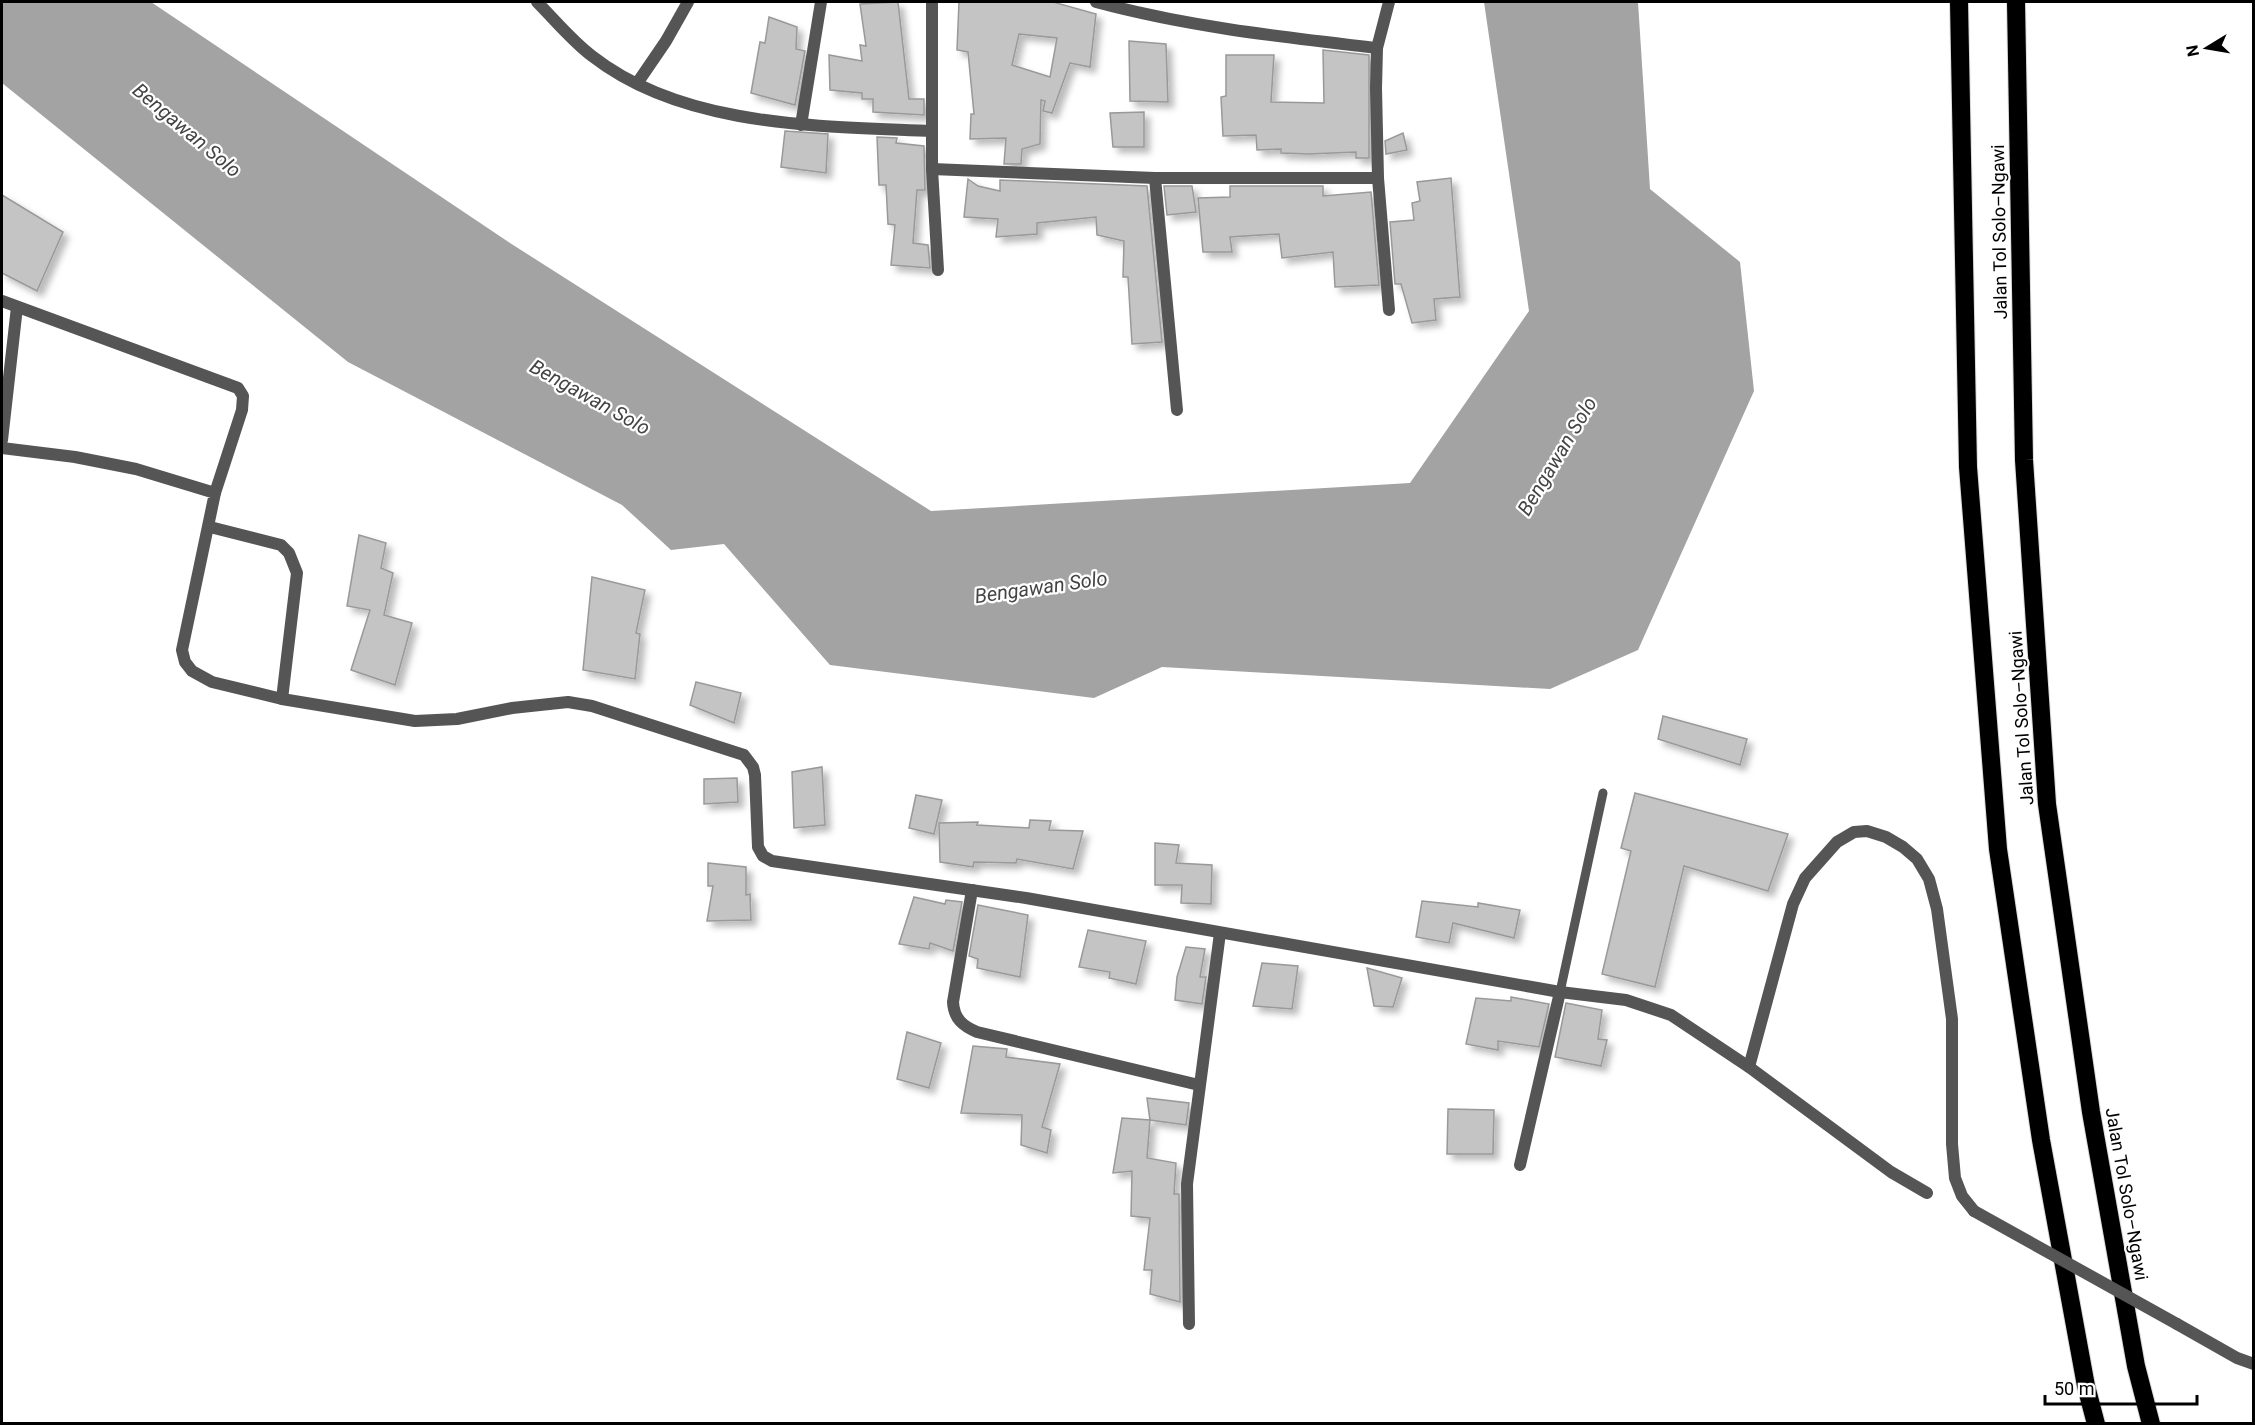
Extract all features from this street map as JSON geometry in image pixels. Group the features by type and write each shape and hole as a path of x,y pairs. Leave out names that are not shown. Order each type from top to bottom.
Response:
{"highway":[{"name":"Jalan Tol Solo–Ngawi","path":"1959,2 1968,467 1998,849 2041,1140 2086,1386 2096,1424"},
{"name":"Jalan Tol Solo–Ngawi","path":"2016,2 2024,460 2047,804 2091,1112 2136,1366 2151,1424"}],"street":[{"path":"537,2 592,57 675,99 721,113 801,125 932,131"},
{"path":"638,82 666,41 688,2"},
{"path":"801,125 820,2"},
{"path":"933,2 932,169 938,270"},
{"path":"1096,2 1150,16 1229,31 1377,48"},
{"path":"1389,2 1377,48 1378,178 1389,310"},
{"path":"932,169 1155,178 1378,178"},
{"path":"1155,178 1177,410"},
{"path":"2,301 238,388 243,396 242,410 215,492 210,527 182,650 185,662 192,671 212,682 282,699 415,721 457,719 512,708 579,703 744,755 753,767 755,775 758,847 763,856 772,861 972,890 1560,992 1626,1000 1657,1009 1671,1015 1749,1067 1892,1172 1927,1193"},
{"path":"2,440 17,307"},
{"path":"2,448 75,457 136,469 215,492"},
{"path":"210,527 281,545 295,562 297,573 282,699"},
{"path":"1749,1067 1793,904 1805,878 1837,842 1854,832 1867,831 1887,837 1904,847 1917,859 1929,879 1937,909 1952,1019 1952,1144 1955,1178 1962,1196 1974,1211 2237,1358 2253,1364"},
{"path":"972,890 953,1002 956,1016 965,1027 1199,1085"},
{"path":"1189,1324 1187,1184 1220,933"},
{"path":"1520,1165 1560,992"}],"lane":[{"path":"1560,992 1603,793"}],"water":[{"name":"Bengawan Solo","path":"2,2 151,2 510,243 931,511 1410,483 1529,311 1484,2 1638,2 1650,189 1740,262 1754,391 1638,650 1550,689 1162,667 1094,698 830,665 724,544 671,550 622,505 348,362 2,83"}],"building":[{"path":"898,2 909,99 924,99 924,115 873,112 873,99 862,99 862,93 830,90 829,55 862,61 860,45 866,46 860,4"},
{"path":"959,2 1053,2 1096,14 1090,67 1070,63 1052,113 1043,111 1045,101 1041,100 1040,144 1022,149 1021,164 1004,164 1006,138 970,139 971,114 974,114 968,52 957,50","holes":["1019,34 1057,38 1050,77 1012,65"]},
{"path":"769,17 797,27 796,49 805,51 795,105 751,93 760,42 765,43"},
{"path":"1129,41 1166,44 1168,102 1130,101"},
{"path":"1323,50 1369,55 1369,158 1356,158 1356,152 1309,154 1281,153 1281,149 1257,150 1256,135 1223,136 1221,97 1226,96 1226,55 1274,55 1271,102 1324,103"},
{"path":"1144,112 1144,147 1113,147 1110,113"},
{"path":"785,131 828,134 826,173 781,167"},
{"path":"1403,133 1407,150 1386,154 1385,141"},
{"path":"877,137 897,138 896,143 924,146 925,190 917,190 913,243 928,245 930,268 891,265 895,225 888,224 886,185 879,185"},
{"path":"1451,178 1460,297 1434,299 1436,320 1412,323 1401,284 1395,284 1390,222 1414,220 1412,203 1420,201 1417,182"},
{"path":"968,179 978,186 1000,191 1000,180 1147,186 1162,342 1132,344 1128,277 1123,277 1124,241 1097,235 1096,217 1037,223 1037,234 996,237 998,219 964,217"},
{"path":"1164,186 1192,186 1196,212 1167,215"},
{"path":"1230,186 1323,186 1323,196 1371,192 1379,285 1335,287 1333,252 1282,258 1279,234 1230,237 1232,252 1203,252 1198,198 1230,197"},
{"path":"2,195 63,232 37,291 2,273"},
{"path":"359,535 386,543 381,568 393,573 384,615 412,623 395,685 351,670 370,610 347,606"},
{"path":"592,577 645,590 636,633 640,634 635,679 583,670"},
{"path":"696,682 741,693 734,723 690,705"},
{"path":"1663,716 1747,739 1740,765 1658,739"},
{"path":"822,767 825,825 794,828 792,772"},
{"path":"737,778 738,802 704,804 704,779"},
{"path":"1635,793 1788,834 1768,891 1684,866 1655,987 1602,974 1631,851 1621,848"},
{"path":"916,795 942,800 934,834 909,828"},
{"path":"1030,820 1051,821 1049,830 1083,831 1073,869 1017,859 1016,863 974,862 973,867 940,862 939,823 978,822 977,825 1029,828"},
{"path":"1155,843 1179,845 1176,863 1212,865 1211,904 1181,903 1182,885 1155,885"},
{"path":"708,863 746,867 746,895 750,894 751,920 707,921 713,886 708,886"},
{"path":"914,897 945,904 946,900 962,902 953,951 930,943 929,949 899,944"},
{"path":"1422,901 1478,907 1478,903 1520,910 1514,938 1453,923 1449,943 1416,937"},
{"path":"978,905 1028,915 1020,977 977,968 978,959 969,956"},
{"path":"1088,930 1146,941 1136,984 1109,978 1110,972 1079,967"},
{"path":"1186,947 1205,949 1200,977 1206,977 1202,1004 1175,1000 1177,977"},
{"path":"1262,963 1298,966 1292,1009 1253,1006"},
{"path":"1367,968 1402,978 1393,1007 1374,1006"},
{"path":"1511,997 1549,1004 1539,1047 1498,1041 1498,1050 1466,1044 1476,998 1511,1001"},
{"path":"1566,1003 1602,1010 1598,1039 1607,1040 1601,1066 1555,1057"},
{"path":"907,1032 941,1043 929,1088 897,1079"},
{"path":"973,1046 1007,1049 1006,1057 1060,1064 1042,1127 1051,1130 1047,1153 1021,1145 1022,1115 961,1113"},
{"path":"1147,1098 1189,1103 1186,1125 1150,1120"},
{"path":"1448,1109 1494,1110 1493,1154 1447,1154"},
{"path":"1122,1118 1150,1120 1147,1158 1176,1163 1174,1194 1179,1194 1180,1302 1150,1294 1152,1270 1144,1270 1150,1218 1131,1216 1132,1171 1113,1173"}]}
